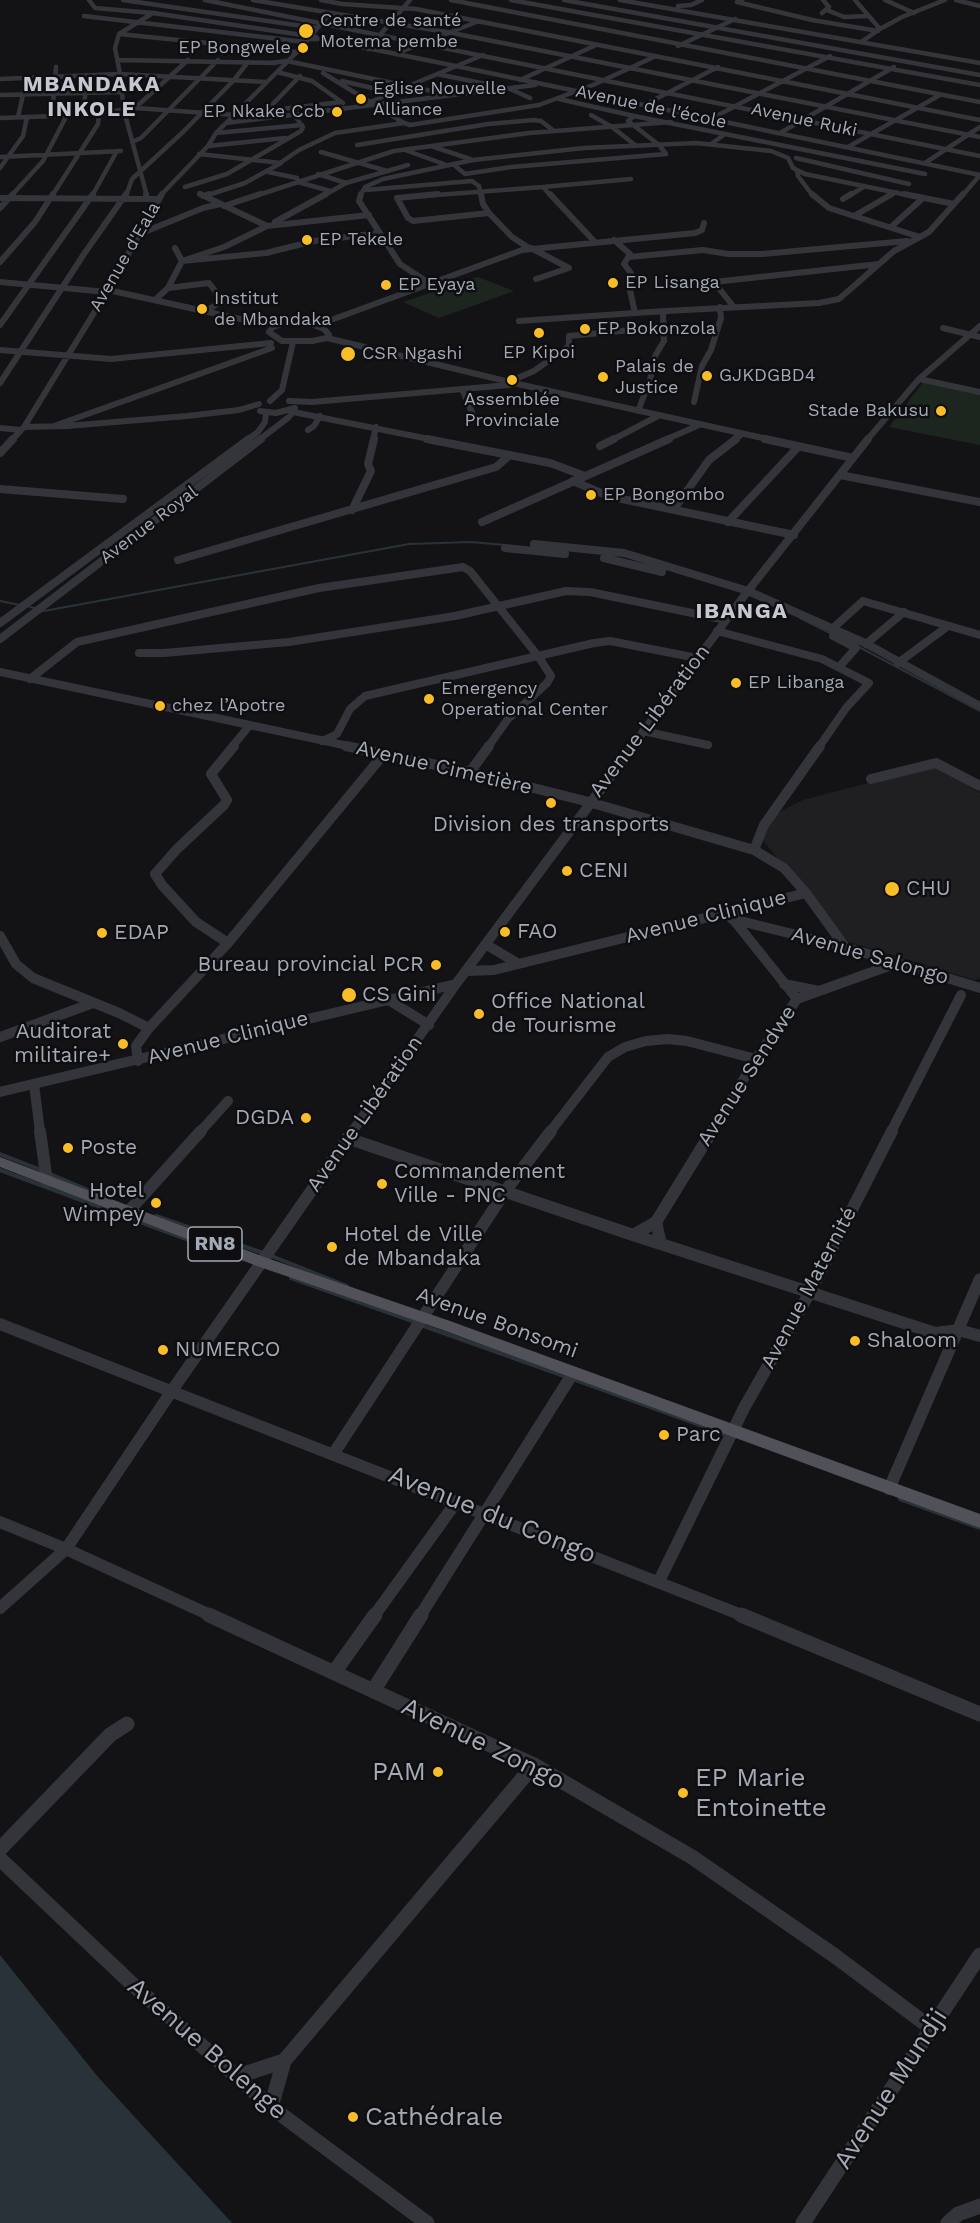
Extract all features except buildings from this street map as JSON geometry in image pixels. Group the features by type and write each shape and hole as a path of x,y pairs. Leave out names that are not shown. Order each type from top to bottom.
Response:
{"main road":[{"name":"Avenue Bonsomi","path":"0,1162 47,1182 262,1262 734,1430 980,1521"}],"street":[{"path":"89,0 95,8 153,13 263,28 308,39"},
{"path":"123,0 316,28"},
{"name":"Avenue Ruki","path":"205,0 980,156"},
{"path":"218,14 248,0"},
{"path":"253,0 390,21 980,137"},
{"path":"288,0 333,12"},
{"path":"321,0 402,7 980,120"},
{"path":"368,48 410,0"},
{"path":"451,0 678,46 980,102"},
{"path":"511,0 980,85"},
{"path":"496,14 531,0"},
{"path":"564,0 980,75"},
{"path":"620,0 980,63"},
{"path":"612,38 671,9 702,0"},
{"path":"742,0 737,2 812,20 879,31"},
{"path":"823,0 828,5 827,10"},
{"path":"855,0 879,31"},
{"path":"885,0 914,13"},
{"path":"696,127 781,80 806,70 914,13 945,0"},
{"path":"956,0 980,6"},
{"name":"Avenue d'Eala","path":"0,453 23,428 107,291 157,199 208,146 216,133 297,52 316,28 344,2"},
{"path":"172,7 182,4"},
{"path":"551,25 597,6"},
{"path":"263,28 290,7"},
{"path":"812,20 827,10"},
{"path":"827,10 844,17 867,16"},
{"path":"147,199 124,111 126,105 115,48 119,34 153,13"},
{"path":"84,16 308,39"},
{"path":"395,54 487,18"},
{"path":"670,49 735,20"},
{"path":"525,36 542,29"},
{"path":"733,61 798,31"},
{"path":"119,34 297,52"},
{"name":"Avenue de l'école","path":"308,39 322,39 368,48 980,175"},
{"path":"500,47 516,40"},
{"path":"520,80 604,41"},
{"path":"370,102 492,51"},
{"path":"780,133 923,52"},
{"path":"306,65 338,80 410,125 539,105 578,92 663,53"},
{"path":"118,60 218,60 306,65 455,95"},
{"path":"135,108 188,60"},
{"path":"132,142 141,138 218,60"},
{"path":"0,383 84,254 125,198 132,178 165,150 234,80 248,62"},
{"path":"644,105 725,64"},
{"path":"52,116 56,67"},
{"path":"948,86 959,82 980,68"},
{"path":"277,72 300,76 315,83 350,109"},
{"path":"0,79 120,74 266,82"},
{"path":"436,74 510,89 539,105"},
{"path":"84,115 85,95 88,89 86,75"},
{"path":"266,111 300,76"},
{"path":"18,117 27,77"},
{"path":"338,80 423,100"},
{"path":"226,123 544,84"},
{"path":"0,95 85,95 123,92"},
{"path":"848,147 939,93"},
{"path":"556,99 925,174"},
{"path":"0,118 99,114 135,108 235,114 341,102"},
{"path":"0,262 28,232 51,198 80,153 86,139 98,124 99,114"},
{"path":"0,208 43,161 67,115"},
{"path":"591,115 612,127 636,146"},
{"path":"185,187 227,174 303,129 294,116"},
{"path":"383,139 403,150 450,164 463,174 511,167 666,154 659,145 628,121 634,116"},
{"path":"0,168 23,136 27,117"},
{"path":"357,145 383,139 515,121 538,120 554,131"},
{"path":"515,121 540,140"},
{"path":"137,235 203,208 222,205 298,182 381,154 506,135 671,122"},
{"path":"203,196 245,183 286,161 299,150 335,133 404,123"},
{"path":"488,124 514,141"},
{"path":"216,133 302,125"},
{"path":"711,144 740,125"},
{"path":"925,163 944,148 980,127"},
{"path":"466,128 491,145"},
{"path":"579,129 588,135"},
{"path":"436,132 453,142"},
{"path":"408,136 473,160"},
{"path":"208,146 290,137"},
{"path":"597,141 605,147"},
{"path":"796,158 826,143"},
{"path":"432,285 400,264 360,201 362,190 372,183 450,164 549,149 711,144 771,150 788,158 798,176 816,199 837,212 891,226 920,237"},
{"path":"498,150 505,156"},
{"path":"0,157 133,151"},
{"path":"0,325 90,198 117,152"},
{"path":"321,152 387,171"},
{"path":"374,152 389,157"},
{"path":"199,154 280,163"},
{"path":"773,156 796,158 911,183 854,216"},
{"path":"398,161 424,170"},
{"path":"155,300 168,288 182,261 224,247 270,225 346,183 408,165"},
{"path":"919,178 936,166"},
{"path":"337,167 365,177"},
{"path":"797,171 954,204"},
{"path":"268,172 297,178 298,182 330,191"},
{"path":"318,174 346,183"},
{"path":"377,174 390,178"},
{"path":"635,313 629,286 631,273 624,264 629,257 703,250 728,254 762,254 910,240 929,232 980,175"},
{"path":"489,213 413,221 408,218 397,198 631,179"},
{"path":"362,190 469,181 479,186 483,204 512,237 569,268 536,279"},
{"path":"173,183 270,225 369,214"},
{"path":"843,199 865,186"},
{"path":"543,187 594,241"},
{"path":"0,198 157,199"},
{"path":"891,226 922,198"},
{"path":"0,282 107,291 207,310 254,322 307,323 331,320 530,248 694,233 702,230 704,223"},
{"path":"182,261 266,253 314,241 379,232"},
{"path":"614,240 628,252 629,257"},
{"path":"519,321 834,300 844,296 910,240"},
{"path":"220,258 224,247"},
{"path":"175,248 182,261"},
{"path":"734,306 714,282 879,264"},
{"path":"860,266 873,270"},
{"path":"168,288 209,283 223,301 207,310"},
{"path":"694,402 698,379 721,318 720,307"},
{"path":"638,411 650,380 654,356 664,341 663,312"},
{"path":"324,329 331,320"},
{"path":"254,322 269,332 273,344"},
{"path":"307,323 324,329 329,335 327,338"},
{"path":"269,332 273,327 282,324"},
{"path":"0,350 127,359 327,338 508,382 853,459 919,379 980,326"},
{"path":"508,382 534,371 569,346 569,336 663,327"},
{"path":"943,328 980,337"},
{"path":"54,426 273,344 291,342"},
{"path":"284,398 291,342"},
{"path":"534,371 536,388"},
{"path":"919,379 980,392"},
{"path":"263,410 270,401 284,398 312,402 518,384"},
{"path":"462,389 474,417"},
{"path":"284,398 293,406 292,410"},
{"path":"292,410 312,402"},
{"path":"0,428 54,426 239,410 292,410 565,467 585,476"},
{"name":"Avenue Royal","path":"0,623 258,432 265,422 263,410"},
{"name":"Avenue Royal","path":"0,639 280,425 292,410"},
{"path":"308,430 314,426 320,416"},
{"path":"600,446 658,416"},
{"path":"482,522 699,425"},
{"path":"352,510 371,471 368,464 376,427"},
{"path":"674,509 709,460 741,435"},
{"path":"728,522 798,447"},
{"path":"178,560 496,467 510,455"},
{"name":"Avenue Libération","path":"0,1608 66,1549 171,1392 456,984 717,631 853,459"},
{"path":"840,475 980,502"},
{"path":"573,481 599,494 794,535"},
{"path":"0,489 123,499"},
{"path":"534,544 624,553 746,593 866,644 980,706"},
{"path":"505,549 611,558 746,593 856,648 840,666"},
{"path":"30,679 77,642 358,581 463,567 470,570 538,656 549,672 550,679 508,719 470,772"},
{"path":"139,652 174,653 289,642 429,621 554,593 573,591 590,592 726,620"},
{"path":"832,629 863,601 980,635"},
{"path":"866,644 904,612"},
{"path":"898,663 948,626"},
{"path":"717,631 840,666 869,683 846,708 764,825 754,850"},
{"path":"321,741 337,734 350,709 365,696 442,676 610,641 697,658"},
{"name":"Avenue Cimetière","path":"0,672 470,772 589,802 754,850 784,868 806,892 845,947"},
{"path":"967,699 980,694"},
{"path":"228,943 196,922 162,885 155,874 177,849 224,805 226,800 224,794 211,774 249,726"},
{"path":"643,730 708,745"},
{"path":"337,734 341,745"},
{"path":"138,1060 136,1046 149,1028 228,943 383,755"},
{"path":"871,779 936,763 980,786"},
{"name":"Avenue Clinique","path":"466,971 494,970 729,916 806,892"},
{"path":"729,916 797,999"},
{"name":"Avenue Salongo","path":"729,916 845,947 979,987"},
{"path":"0,936 23,972 149,1028"},
{"path":"487,945 518,963"},
{"name":"Avenue Sendwe","path":"633,1235 656,1222 756,1059 797,999 897,963"},
{"path":"956,981 960,995 979,987"},
{"name":"Avenue Clinique","path":"0,1092 456,984"},
{"path":"784,984 819,991"},
{"name":"Avenue Maternité","path":"659,1581 744,1408 810,1292 960,995"},
{"path":"387,999 429,1025"},
{"path":"0,1037 93,1003"},
{"path":"334,1453 506,1190 608,1056 625,1047 646,1041 687,1041 756,1059"},
{"path":"34,1084 47,1182"},
{"path":"128,1212 228,1101"},
{"path":"347,1138 506,1190 633,1235 935,1333 959,1330 980,1336"},
{"path":"656,1222 661,1244"},
{"path":"889,1489 980,1279"},
{"name":"Avenue du Congo","path":"0,1324 659,1581 980,1714"},
{"path":"373,1691 487,1514 573,1373"},
{"path":"335,1671 457,1501"},
{"name":"Avenue Zongo","path":"0,1522 66,1549 335,1671 534,1766 692,1857 835,1956 931,2028"},
{"path":"0,1849 110,1735 127,1724"},
{"path":"271,2107 284,2061 534,1766"},
{"name":"Avenue Bolenge","path":"0,1859 130,1982 271,2107 427,2223"},
{"name":"Avenue Mundji","path":"805,2222 980,1955"},
{"path":"238,2076 284,2061"},
{"path":"948,2223 958,2214 980,2206"}],"shaded area":[{"path":"478,277 514,291 439,318 403,302"},
{"name":"Stade Bakusu","path":"923,382 980,394 980,445 889,427"},
{"name":"CHU","path":"934,766 980,793 980,978 975,980 846,941 761,838 777,813 803,800"},
{"path":"0,1955 98,2077 232,2223 0,2223"}],"waterway":[{"path":"27,606 44,611 409,544 471,542 505,545"},
{"path":"0,601 20,605"},
{"path":"800,618 832,634"},
{"path":"857,646 980,711"},
{"path":"0,1154 41,1170"},
{"path":"0,1170 240,1259"},
{"path":"50,1174 107,1198"},
{"path":"156,1216 263,1253"},
{"path":"269,1255 347,1286"},
{"path":"291,1278 415,1322"},
{"path":"421,1325 567,1377"},
{"path":"573,1379 725,1434"},
{"path":"900,1499 980,1528"}],"place":[{"name":"Centre de santé Motema pembe","path":"306,31"},
{"name":"EP Bongwele","path":"303,48"},
{"name":"Eglise Nouvelle Alliance","path":"361,99"},
{"name":"EP Nkake Ccb","path":"337,112"},
{"name":"EP Tekele","path":"307,240"},
{"name":"EP Lisanga","path":"613,283"},
{"name":"EP Eyaya","path":"386,285"},
{"name":"Institut de Mbandaka","path":"202,309"},
{"name":"EP Bokonzola","path":"585,329"},
{"name":"EP Kipoi","path":"539,333"},
{"name":"CSR Ngashi","path":"348,354"},
{"name":"GJKDGBD4","path":"707,376"},
{"name":"Palais de Justice","path":"603,377"},
{"name":"Assemblée Provinciale","path":"512,380"},
{"name":"Stade Bakusu","path":"941,411"},
{"name":"EP Bongombo","path":"591,495"},
{"name":"EP Libanga","path":"736,683"},
{"name":"Emergency Operational Center","path":"429,699"},
{"name":"chez l’Apotre","path":"160,706"},
{"name":"Division des transports","path":"551,803"},
{"name":"CENI","path":"567,871"},
{"name":"CHU","path":"892,889"},
{"name":"FAO","path":"505,932"},
{"name":"EDAP","path":"102,933"},
{"name":"Bureau provincial PCR","path":"436,965"},
{"name":"CS Gini","path":"349,995"},
{"name":"Office National de Tourisme","path":"479,1014"},
{"name":"Auditorat militaire+","path":"123,1044"},
{"name":"DGDA","path":"306,1118"},
{"name":"Poste","path":"68,1148"},
{"name":"Commandement Ville - PNC","path":"382,1184"},
{"name":"Hotel Wimpey","path":"156,1203"},
{"name":"Hotel de Ville de Mbandaka","path":"332,1247"},
{"name":"Shaloom","path":"855,1341"},
{"name":"NUMERCO","path":"163,1350"},
{"name":"Parc","path":"664,1435"},
{"name":"PAM","path":"438,1772"},
{"name":"EP Marie Entoinette","path":"683,1793"},
{"name":"Cathédrale","path":"353,2117"}],"district":[{"name":"MBANDAKA INKOLE","path":"92,98"},
{"name":"IBANGA","path":"742,612"}]}
